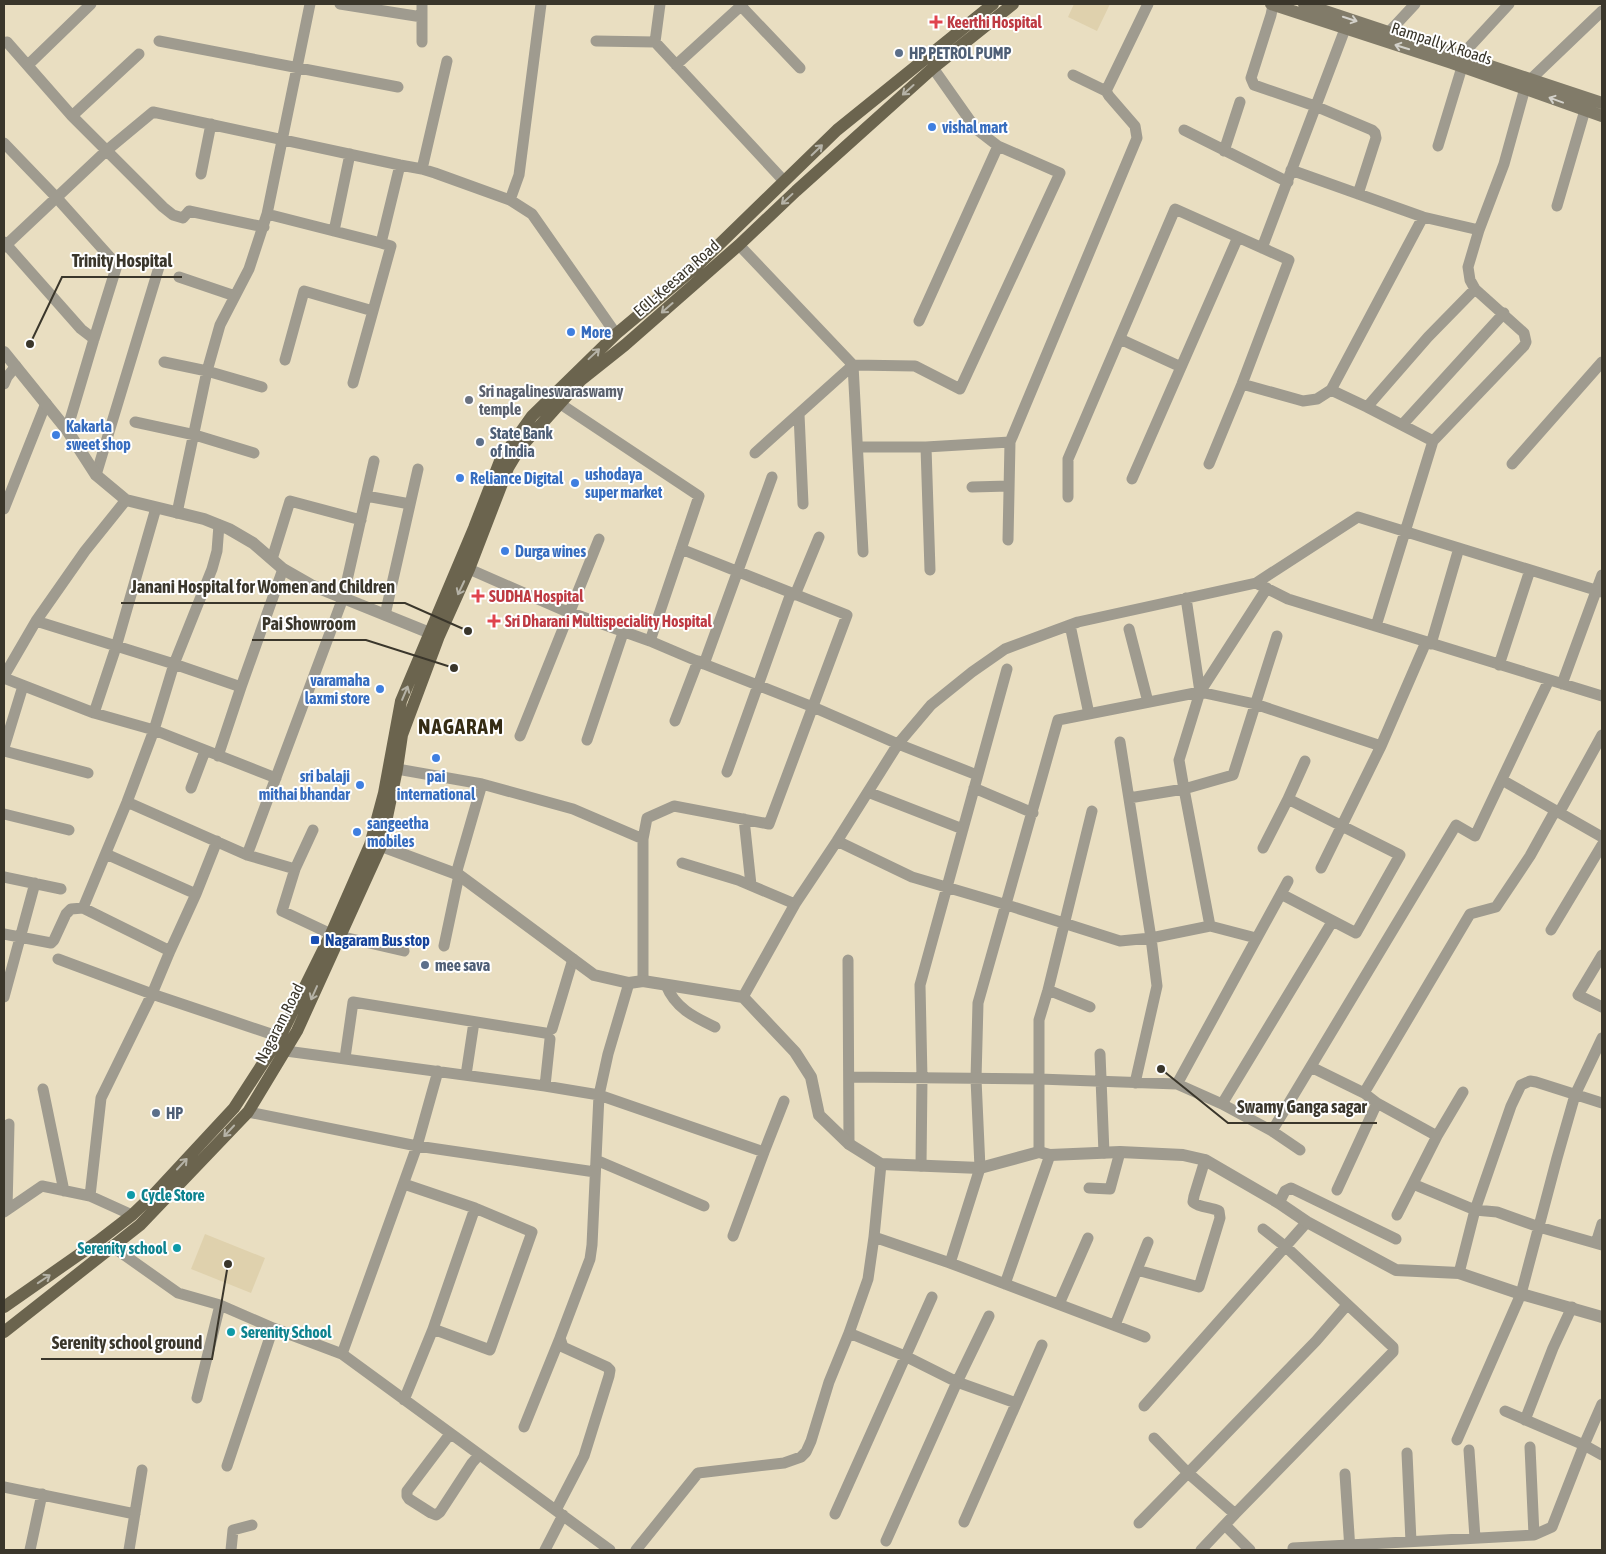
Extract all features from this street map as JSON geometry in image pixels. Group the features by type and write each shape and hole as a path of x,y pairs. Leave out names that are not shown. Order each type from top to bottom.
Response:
{"main road":[{"name":"ECIL-Keesara Road","path":"434,634 469,569 508,468 520,448 559,403 581,380 625,345 683,286 696,267 837,130 993,4"},
{"name":"ECIL-Keesara Road","path":"434,634 500,461 532,416 616,334 739,245 933,68 1013,4"},
{"name":"Rampally X Roads","path":"1272,4 1345,29 1462,61"},
{"name":"Rampally X Roads","path":"1304,4 1321,6 1462,61 1528,84 1602,103"},
{"name":"Rampally X Roads","path":"1528,84 1602,116"},
{"name":"Nagaram Road","path":"4,1307 97,1242 132,1215 155,1193 234,1108 280,1037 381,846 402,735 434,634"},
{"name":"Nagaram Road","path":"4,1332 140,1225 248,1112 286,1051 297,1031 370,845 384,793 401,701 434,634"},
{"path":"68,1263 76,1274"}],"street":[{"path":"28,65 91,4"},
{"path":"177,513 207,371 220,325 249,269 264,227 310,4"},
{"path":"340,4 422,17"},
{"path":"422,4 422,42"},
{"path":"510,200 519,175 541,4"},
{"path":"654,42 660,4"},
{"path":"1106,91 1148,4"},
{"path":"1272,4 1251,78 1254,85 1315,106 1372,130 1375,133 1376,138 1358,194"},
{"path":"1389,32 1416,4"},
{"path":"1438,146 1462,61 1510,4"},
{"path":"676,66 742,5 800,68"},
{"path":"1376,626 1433,441 1526,342 1524,333 1504,313 1475,289 1470,280 1468,267 1479,230 1504,164 1528,84 1602,11"},
{"path":"1262,248 1345,29"},
{"path":"159,41 398,87"},
{"path":"596,41 654,42 784,181"},
{"path":"7,42 72,116 173,215 183,218 189,211 264,227"},
{"path":"72,116 139,54"},
{"path":"422,169 447,61"},
{"path":"755,453 853,365 915,366 960,389 1060,173 998,146 976,129 933,68"},
{"path":"1008,540 1010,442 1137,138 1135,126 1108,96 1106,91 1073,75"},
{"path":"1224,150 1240,102"},
{"path":"1557,206 1586,110"},
{"path":"94,339 81,329 5,244 106,151 153,112 422,169 510,200 532,214 616,334"},
{"path":"201,174 211,124"},
{"path":"1184,130 1224,150 1289,176 1358,194 1423,217 1479,230"},
{"path":"4,143 56,197 117,266 67,430"},
{"path":"919,321 998,146"},
{"path":"334,232 350,154"},
{"path":"381,244 400,165"},
{"path":"1068,497 1068,459 1175,210 1289,260 1242,384 1209,464"},
{"path":"267,214 391,246 353,383"},
{"path":"1242,384 1304,402 1316,399 1331,390 1423,217"},
{"path":"1132,479 1238,237"},
{"path":"739,245 853,365 863,552"},
{"path":"96,475 158,266"},
{"path":"179,277 234,296"},
{"path":"1367,407 1428,337 1475,289"},
{"path":"285,360 304,291 373,311"},
{"path":"1402,425 1504,313"},
{"path":"1120,338 1182,367"},
{"path":"4,352 67,430 96,475 126,500 204,519 229,529 253,543 283,568 311,585 434,634"},
{"path":"164,362 207,371 262,387"},
{"path":"1512,464 1602,362"},
{"path":"4,384 16,366"},
{"path":"1331,390 1433,441"},
{"path":"4,509 46,403"},
{"path":"559,403 699,496 650,641"},
{"path":"799,414 803,504"},
{"path":"135,422 194,435 254,453"},
{"path":"858,447 926,447 1010,442"},
{"path":"926,447 930,570"},
{"path":"247,854 343,598 374,461"},
{"path":"385,615 418,469"},
{"path":"675,722 738,571 772,477"},
{"path":"972,487 1009,486"},
{"path":"366,496 410,504"},
{"path":"126,500 85,551 36,621 4,677 94,713 154,730 276,778"},
{"path":"272,559 290,501 361,520"},
{"path":"94,713 116,647 156,508"},
{"path":"742,997 795,904 898,744 931,704 1005,649 1070,625 1256,583 1358,517 1600,592"},
{"path":"83,908 127,802 154,730 174,664 212,568 217,552 219,525"},
{"path":"727,772 793,594 819,537"},
{"path":"520,736 599,539"},
{"path":"1321,868 1381,746 1428,643 1459,548"},
{"path":"643,981 643,839 646,818 674,806 769,824 847,615 681,549"},
{"path":"218,756 283,568"},
{"path":"469,569 570,612 624,630 977,775"},
{"path":"1499,665 1530,570"},
{"path":"1562,684 1600,592 1602,575"},
{"path":"1256,583 1288,599 1602,696"},
{"path":"1210,926 1180,760 1200,692 1267,588"},
{"path":"1186,598 1200,692"},
{"path":"36,621 241,687"},
{"path":"1070,625 1089,714"},
{"path":"1129,629 1148,702"},
{"path":"587,740 624,630"},
{"path":"1129,798 1184,789 1233,775 1277,636"},
{"path":"921,1166 920,985 1007,669"},
{"path":"1272,1132 1456,825 1475,836 1549,680"},
{"path":"23,686 4,749 88,773"},
{"path":"950,1263 980,1168 976,1079 978,1003 1058,720 1200,692 1255,704 1381,746"},
{"path":"1364,1093 1470,914 1496,907 1530,856 1602,735"},
{"path":"1120,742 1157,986 1136,1083"},
{"path":"191,788 204,751"},
{"path":"1263,848 1305,761"},
{"path":"397,769 482,784 573,809 643,839"},
{"path":"1502,780 1602,837"},
{"path":"444,946 457,874 482,784"},
{"path":"974,788 1033,813"},
{"path":"868,792 963,829"},
{"path":"1281,894 1356,933 1400,855 1288,799"},
{"path":"127,802 247,854 295,869"},
{"path":"1005,1284 1045,1154 1039,1080 1039,1020 1065,924 1092,811"},
{"path":"4,814 69,830"},
{"path":"744,819 751,885"},
{"path":"314,830 295,869 282,911 335,935 404,951"},
{"path":"90,1196 101,1098 152,994 217,841"},
{"path":"837,841 912,877 1120,941 1151,938 1210,926 1256,938"},
{"path":"1551,930 1602,845"},
{"path":"381,846 457,874 594,975 629,983 643,981 742,997 795,1052 811,1077 819,1115 849,1144 882,1164 980,1168 1045,1154 1120,1152 1183,1155 1205,1160 1307,1222 1396,1270 1459,1273 1521,1294 1602,1317"},
{"path":"106,854 196,894"},
{"path":"682,863 738,880 795,904"},
{"path":"4,877 61,888"},
{"path":"1178,1084 1288,881"},
{"path":"4,998 35,883"},
{"path":"4,934 51,943 66,914 71,909 83,908 170,951"},
{"path":"1222,1104 1332,922"},
{"path":"1602,955 1578,995 1602,1007"},
{"path":"58,959 152,994 280,1037"},
{"path":"545,1086 549,1034 573,959"},
{"path":"848,960 849,1144"},
{"path":"524,1426 590,1259 600,1095 608,1054 629,983"},
{"path":"666,985 670,995 682,1008 694,1017 715,1027"},
{"path":"1048,990 1090,1007"},
{"path":"345,1058 353,1002 549,1034"},
{"path":"466,1075 474,1022"},
{"path":"1457,1440 1521,1294 1575,1095 1602,1038"},
{"path":"286,1051 600,1095 764,1152"},
{"path":"1100,1054 1104,1152"},
{"path":"1311,1068 1364,1093 1377,1103 1437,1136"},
{"path":"342,1354 417,1146 438,1071"},
{"path":"849,1077 1178,1084 1222,1104 1300,1150"},
{"path":"1459,1273 1475,1210 1521,1084 1530,1081 1602,1103"},
{"path":"43,1089 64,1191"},
{"path":"1397,1215 1437,1136 1463,1092"},
{"path":"733,1236 784,1101"},
{"path":"1337,1190 1377,1103"},
{"path":"248,1112 417,1146 595,1172"},
{"path":"6,1210 9,1124"},
{"path":"1089,1188 1110,1189 1120,1152"},
{"path":"596,1160 704,1206"},
{"path":"1137,1270 1199,1287 1220,1218 1219,1212 1193,1202 1205,1160"},
{"path":"636,1550 698,1473 784,1463 801,1457 806,1452 829,1382 868,1279 882,1164"},
{"path":"404,1184 475,1208 532,1232 490,1350 434,1328"},
{"path":"1413,1184 1475,1210 1497,1212 1539,1227 1599,1244 1602,1224"},
{"path":"6,1210 42,1186 90,1196 132,1215"},
{"path":"1278,1204 1285,1191 1291,1188 1396,1239"},
{"path":"404,1400 434,1328 475,1208"},
{"path":"1144,1406 1307,1222"},
{"path":"1201,1550 1393,1352 1393,1347 1286,1247 1263,1229"},
{"path":"874,1237 950,1263 1144,1336"},
{"path":"1059,1304 1088,1238"},
{"path":"1115,1325 1148,1242"},
{"path":"113,1247 178,1293 220,1305 273,1328 342,1354 610,1550"},
{"path":"835,1514 932,1298"},
{"path":"196,1398 220,1305"},
{"path":"1139,1523 1316,1341 1348,1305"},
{"path":"1525,1420 1553,1348 1572,1307"},
{"path":"886,1540 957,1382 989,1316"},
{"path":"227,1466 273,1328"},
{"path":"849,1333 905,1356 957,1382 1016,1403"},
{"path":"545,1550 584,1456 610,1370 563,1347 560,1338"},
{"path":"964,1522 1042,1344"},
{"path":"1293,1550 1294,1548 1350,1547 1534,1535 1552,1527 1602,1404"},
{"path":"1505,1411 1584,1445 1602,1455"},
{"path":"450,1434 407,1490 409,1498 436,1515 440,1512 472,1463 480,1455"},
{"path":"1154,1438 1188,1473 1235,1514"},
{"path":"1530,1447 1534,1535"},
{"path":"1469,1450 1475,1538"},
{"path":"1407,1453 1411,1542"},
{"path":"129,1550 142,1470"},
{"path":"1345,1474 1350,1547"},
{"path":"4,1486 135,1514"},
{"path":"30,1550 42,1494"},
{"path":"231,1550 233,1530 252,1525"},
{"path":"1225,1525 1250,1550"}],"shaded area":[{"path":"1074,4 1110,4 1097,31 1068,17"},
{"path":"205,1234 265,1258 251,1293 191,1269"}],"place":[{"name":"Keerthi Hospital","path":"936,22"},
{"name":"HP PETROL PUMP","path":"899,53"},
{"name":"vishal mart","path":"932,127"},
{"name":"More","path":"571,332"},
{"name":"Trinity Hospital","path":"30,344"},
{"name":"Sri nagalineswaraswamy temple","path":"469,400"},
{"name":"Kakarla sweet shop","path":"56,435"},
{"name":"State Bank of India","path":"480,442"},
{"name":"Reliance Digital","path":"460,478"},
{"name":"ushodaya super market","path":"575,483"},
{"name":"Durga wines","path":"505,551"},
{"name":"SUDHA Hospital","path":"478,596"},
{"name":"Sri Dharani Multispeciality Hospital","path":"494,621"},
{"name":"Janani Hospital for Women and Children","path":"468,631"},
{"name":"Pai Showroom","path":"454,668"},
{"name":"varamaha laxmi store","path":"380,689"},
{"name":"pai international","path":"436,758"},
{"name":"sri balaji mithai bhandar","path":"360,785"},
{"name":"sangeetha mobiles","path":"357,832"},
{"name":"Nagaram Bus stop","path":"315,940"},
{"name":"mee sava","path":"425,965"},
{"name":"Swamy Ganga sagar","path":"1161,1069"},
{"name":"HP","path":"156,1113"},
{"name":"Cycle Store","path":"131,1195"},
{"name":"Serenity school","path":"177,1248"},
{"name":"Serenity school ground","path":"228,1264"},
{"name":"Serenity School","path":"231,1332"}],"district":[{"name":"NAGARAM","path":"461,726"}]}
